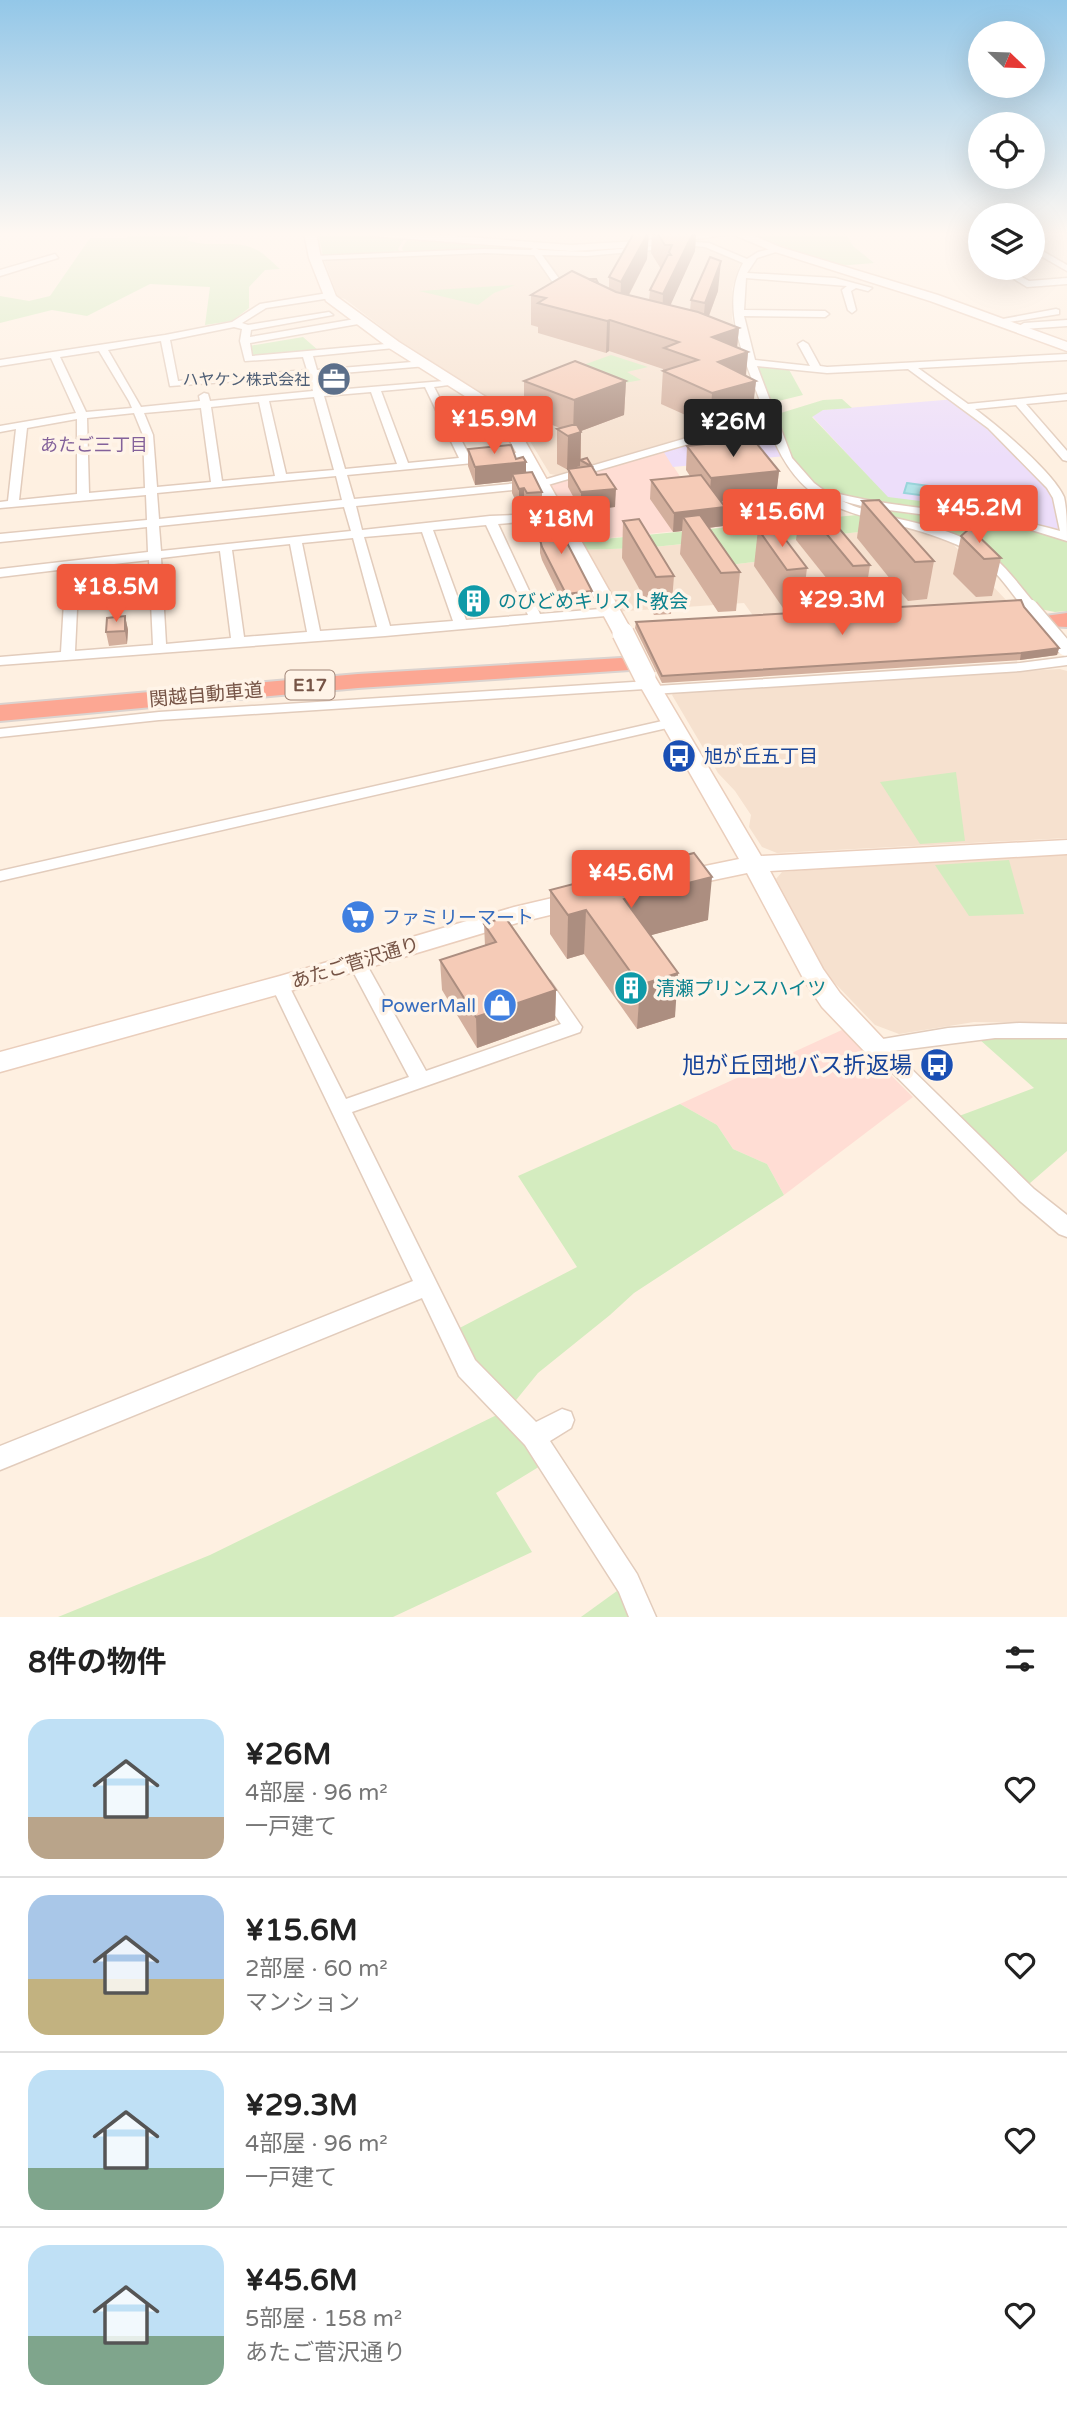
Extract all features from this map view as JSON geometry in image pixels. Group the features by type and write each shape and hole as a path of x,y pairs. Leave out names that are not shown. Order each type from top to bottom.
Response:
{"highway":[{"name":"関越自動車道","path":"0,696 399,663 620,634"},
{"name":"関越自動車道","path":"0,713 358,681 620,634"}],"street":[{"path":"0,363 165,338 235,324 260,308"},
{"path":"345,308 394,345 492,407 510,426 620,634 754,864 813,974 831,1000 1027,1195 1067,1228"},
{"path":"0,733 159,716 649,684 1020,667 1064,640 1027,603 989,558 970,546 912,526 858,514 824,498 809,485 790,464 777,438 751,363 741,347 739,308"},
{"path":"963,308 1067,347"},
{"path":"997,321 1056,312"},
{"path":"739,313 825,314"},
{"path":"235,324 247,328 355,316"},
{"path":"245,341 355,316"},
{"path":"1012,327 1067,323"},
{"path":"247,328 245,341 248,359 394,345"},
{"path":"165,338 174,384 424,364"},
{"path":"803,344 817,369"},
{"path":"102,348 139,411 148,435 160,649"},
{"path":"307,354 385,632"},
{"path":"54,355 82,415 83,497"},
{"path":"751,363 817,369 912,368 1067,357"},
{"path":"809,485 846,500 1026,525 1067,536 1059,498 1052,486 992,426 912,368"},
{"path":"0,429 82,415 453,382"},
{"path":"203,383 217,485"},
{"path":"428,384 466,461"},
{"path":"375,389 404,467"},
{"path":"263,399 281,479"},
{"path":"966,407 1065,399"},
{"path":"1018,401 1067,458"},
{"path":"0,538 541,484 771,416"},
{"path":"22,425 6,504 526,456"},
{"path":"1052,486 1067,486"},
{"path":"0,573 359,533 557,515"},
{"path":"490,520 536,619"},
{"path":"426,527 461,625"},
{"path":"295,540 315,637"},
{"path":"226,547 238,643"},
{"path":"68,656 73,564"},
{"path":"1007,601 1027,603"},
{"path":"0,661 536,619 620,634"},
{"path":"0,876 671,723"},
{"path":"651,885 754,864 1067,847"},
{"name":"あたご菅沢通り","path":"0,1062 356,962 506,930 604,895"},
{"path":"356,962 421,1080"},
{"path":"342,1108 573,1027 533,971"},
{"path":"280,985 467,1368 534,1437 628,1583 643,1617"},
{"path":"877,1047 970,1031 1067,1031"},
{"path":"0,1458 427,1286"},
{"path":"534,1437 562,1420"}],"shaded area":[{"path":"357,308 732,308 743,364 761,415 556,475 550,474 525,433 506,409 397,339"},
{"path":"956,399 992,426 1059,498 1067,537 1026,525 1017,513 888,498 812,416 823,410"},
{"path":"771,416 786,456 673,467 662,449"},
{"path":"662,449 683,481 707,490 734,525 572,542 542,482"},
{"path":"912,526 946,537 1007,601 754,617 744,603 612,612 576,550 644,548 703,542 721,566 785,558 760,543"},
{"path":"1060,669 1067,671 1067,838 777,853 762,847 749,827 751,815 735,791 718,773 672,695 674,692"},
{"path":"1067,847 1067,1027 1043,1023 974,1022 899,1034 875,1025 828,976 776,879 782,872 831,868 839,858"},
{"path":"844,1029 913,1097 784,1195 767,1164 733,1149 717,1125 680,1104"}],"green space":[{"path":"0,308 102,308 87,316 52,310 0,323"},
{"path":"207,308 248,308 232,321 205,325"},
{"path":"303,337 319,351 250,356 249,346"},
{"path":"611,355 648,367 627,372 641,380 624,383 575,368"},
{"path":"751,363 787,366 803,395 766,404"},
{"path":"842,399 852,408 823,410 812,417 888,497 1017,513 1030,522 1027,525 1067,537 1067,611 1055,612 1030,607 988,558 912,526 762,543 786,558 721,566 702,542 644,548 576,550 572,542 857,515 843,508 790,464 771,416 823,400"},
{"path":"956,772 965,841 920,844 880,782"},
{"path":"1009,860 1024,914 969,916 935,865"},
{"path":"970,1031 1067,1031 1067,1151 1022,1190 951,1119 1034,1088"},
{"path":"680,1104 717,1125 733,1149 767,1164 784,1195 634,1293 538,1373 508,1410 550,1460 496,1493 532,1552 393,1617 58,1617 210,1555 507,1410 450,1333 577,1267 518,1176"},
{"path":"628,1583 643,1617 581,1617"}],"water":[{"path":"907,483 959,490 957,500 904,493"}],"building":[{"path":"559,308 683,308 698,312 739,328 712,337 748,352 718,362 756,381 712,393 663,371 698,360 664,348 679,342"},
{"path":"575,361 626,381 574,400 524,381"},
{"path":"577,425 581,432 568,436 557,429"},
{"path":"753,439 779,471 711,478 687,446"},
{"path":"511,445 516,459 523,457 526,462 475,467 468,449"},
{"path":"587,458 597,475 606,474 616,489 581,492 568,469 591,466 580,460"},
{"path":"532,472 542,492 527,493 524,488 519,489 512,474"},
{"path":"701,475 725,507 674,513 651,480"},
{"path":"879,500 934,561 915,562 862,501"},
{"path":"816,501 870,565 853,566 801,503"},
{"path":"550,510 592,591 566,594 542,547 540,540 548,539 534,511"},
{"path":"700,515 740,572 721,573 683,517"},
{"path":"639,519 674,576 656,577 623,521"},
{"path":"776,527 807,568 787,570 758,529"},
{"path":"970,528 1001,558 984,559 961,536"},
{"path":"1021,600 1059,648 1021,653 662,676 636,622"},
{"path":"125,616 125,631 106,632 107,618"},
{"path":"694,853 712,877 624,899 678,973 640,985 586,910 568,915 550,890"},
{"path":"505,917 556,990 476,1017 440,960 496,942 484,924"}],"place":[{"name":"ハヤケン株式会社","path":"334,379"},
{"name":"のびどめキリスト教会","path":"474,601"},
{"name":"旭が丘五丁目","path":"679,756"},
{"name":"ファミリーマート","path":"358,917"},
{"name":"清瀬プリンスハイツ","path":"631,988"},
{"name":"PowerMall","path":"500,1005"},
{"name":"旭が丘団地バス折返場","path":"937,1065"}],"district":[{"name":"あたご三丁目","path":"94,445"}]}
